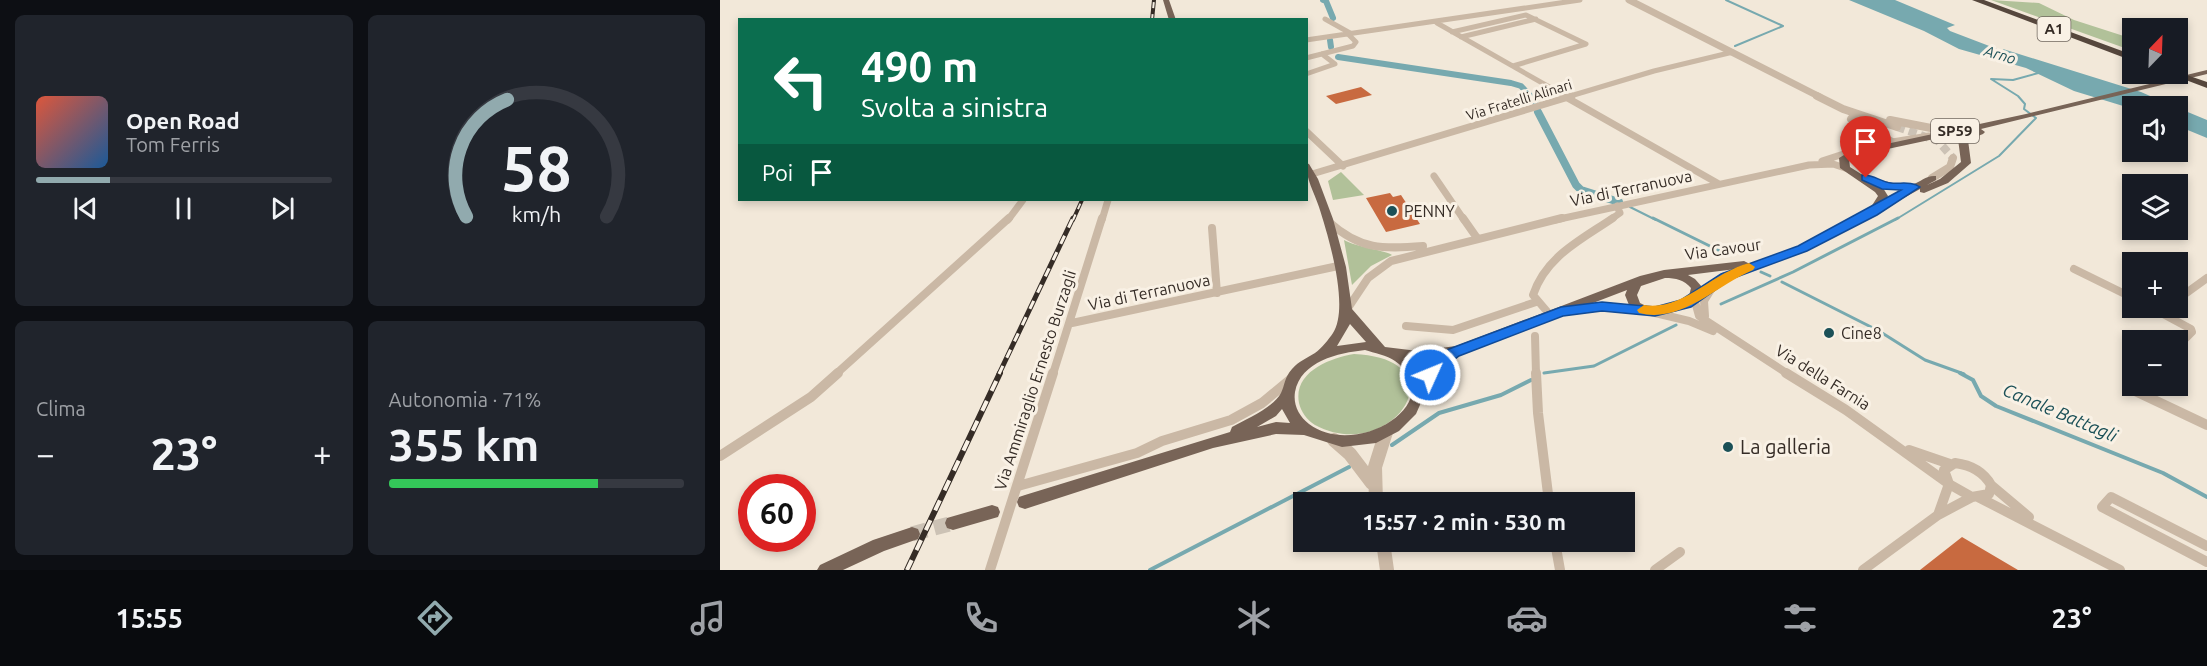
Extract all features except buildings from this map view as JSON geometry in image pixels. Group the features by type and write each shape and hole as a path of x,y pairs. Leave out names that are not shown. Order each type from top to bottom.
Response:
{"highway":[{"name":"A1","path":"1976,0 2122,52"},
{"name":"A1","path":"1986,0 2122,52"},
{"path":"2188,77 2207,84"}],"main road":[{"path":"1166,0 1172,18"},
{"name":"SP59","path":"1888,144 2026,117 2207,72"},
{"name":"Via Cavour","path":"1911,190 1920,192 1960,171 1966,163 1963,139 2026,117"},
{"path":"1911,190 1876,183 1854,168 1854,160 2011,122"},
{"path":"1873,213 1882,202 1879,190 1845,168 1844,158 1888,144"},
{"path":"1213,442 1256,422 1279,406 1287,396 1294,377 1319,356 1340,331 1346,311 1338,266 1329,222 1309,170"},
{"name":"Via Cavour","path":"1555,313 1602,306 1646,310 1671,309 1742,269 1787,255 1873,213 1932,178"},
{"name":"Via Cavour","path":"1420,389 1440,362 1454,352 1644,279 1787,255"},
{"name":"Via Cavour","path":"1664,274 1682,276 1692,281 1697,288 1694,298"},
{"path":"1644,279 1636,284 1631,295 1632,302 1646,310"},
{"path":"1346,311 1380,349"},
{"name":"Via Cavour","path":"1394,353 1418,356 1472,345"},
{"path":"1025,502 1213,442 1276,428 1306,430 1334,440 1370,438 1386,432 1411,413 1420,389 1413,369 1394,353 1380,349 1349,347 1319,356"},
{"path":"1287,396 1289,409 1295,420 1306,430"},
{"path":"953,523 992,512"},
{"path":"826,570 879,545 912,534"}],"street":[{"path":"1308,40 1437,23 1580,0"},
{"path":"1634,1 1853,114 1897,127"},
{"path":"1452,32 1526,15 1586,44 1513,66"},
{"path":"1324,19 1338,28 1356,34"},
{"path":"1461,37 1536,19"},
{"path":"1437,23 1719,184"},
{"path":"1332,37 1338,28"},
{"path":"1308,58 1356,44 1348,35"},
{"name":"Via Fratelli Alinari","path":"1309,170 1343,166 1654,71 1733,52"},
{"path":"1308,73 1335,64 1322,54"},
{"path":"1787,80 1873,116 1931,128 1965,129"},
{"path":"1787,80 1888,144"},
{"path":"1308,133 1343,166"},
{"name":"Via di Terranuova","path":"1346,311 1367,276 1381,265 1402,256 1617,206 1809,165 1845,152 1888,144"},
{"path":"1932,178 1950,167 1953,158"},
{"name":"Via di Terranuova","path":"1809,165 1833,164 1845,168"},
{"path":"1434,176 1477,238"},
{"path":"720,456 811,397 1004,225 1022,201"},
{"name":"Via Ammiraglio Ernesto Burzagli","path":"990,570 1054,368 1072,323 1108,201"},
{"path":"1555,313 1536,302 1533,295 1535,283 1556,257 1620,213 1617,206"},
{"name":"Via di Terranuova","path":"1329,222 1351,241 1370,247 1390,249 1459,242"},
{"path":"1212,228 1217,293"},
{"name":"Via di Terranuova","path":"1072,323 1338,266"},
{"path":"2074,269 2122,293"},
{"path":"2188,292 2207,278"},
{"path":"1708,322 1702,310 1703,301 1714,286"},
{"name":"Via della Farnia","path":"1694,298 1700,316 1729,338 1846,410 1949,484 2046,530 2120,570"},
{"path":"1406,326 1453,330 1536,302"},
{"name":"Via della Farnia","path":"1646,310 1689,321 1729,338"},
{"path":"2176,318 2191,329 2192,332 2188,336"},
{"path":"1535,336 1538,413 1548,492"},
{"path":"1018,486 1137,453 1151,444 1253,411 1294,377"},
{"path":"2151,396 2207,425"},
{"path":"1374,492 1372,483 1377,456 1386,432"},
{"path":"1334,440 1350,454 1372,483"},
{"name":"Via della Farnia","path":"1898,446 1950,465 1961,464 1974,468 2046,530"},
{"path":"1938,514 1949,484 1944,471 1950,465"},
{"path":"1863,570 1938,514 1975,497 1989,494 1991,485"},
{"path":"2207,546 2110,496 2102,507 2207,562"},
{"path":"1384,552 1387,570"},
{"path":"1557,552 1560,570"},
{"path":"1655,570 1680,552"}],"green space":[{"path":"1991,0 2039,3 2074,20 2122,35 2122,47"},
{"path":"1341,172 1364,195 1333,200 1328,181"},
{"path":"1344,240 1392,255 1371,266 1352,285"},
{"path":"1354,354 1387,360 1405,373 1410,389 1404,407 1390,422 1369,432 1343,434 1315,425 1305,416 1299,403 1302,383 1315,368 1334,359"}],"water":[{"name":"Arno","path":"1849,0 1895,0 1955,25 1947,28 1950,31 2005,52 2003,49 2150,96 2122,96 2122,106 2074,91 2026,68 1959,49 1924,31"},
{"path":"2188,112 2207,120 2207,138 2188,130"}],"waterway":[{"path":"1323,0 1326,1 1333,18"},
{"path":"1726,0 1783,26 1735,46"},
{"path":"1330,40 1331,47"},
{"path":"1338,57 1511,83 1521,86 1531,97"},
{"path":"1895,220 1999,156 2036,118 2024,109 2025,104 2018,96 1991,79 2013,80 2042,72"},
{"name":"Canale Battagli","path":"1529,96 1534,101"},
{"name":"Canale Battagli","path":"1538,112 1576,185 1581,190 1619,202"},
{"name":"Canale Battagli","path":"1630,207 1656,220"},
{"name":"Canale Battagli","path":"1653,218 1724,253"},
{"path":"1721,304 1793,272 1898,218"},
{"name":"Canale Battagli","path":"1761,272 1770,276"},
{"name":"Canale Battagli","path":"1782,282 1879,331 1925,360 1964,374"},
{"path":"1544,373 1594,366 1676,325"},
{"name":"Canale Battagli","path":"1960,373 1973,380 1981,396 1996,406 2163,473 2207,497"},
{"path":"1392,445 1439,413 1501,395 1531,380"},
{"path":"1150,570 1349,467"}],"tunnel":[{"path":"1897,127 1938,141 1953,158"},
{"path":"912,534 953,523"}],"railway":[{"path":"1152,18 1154,0"},
{"path":"1073,220 1082,201"},
{"path":"999,374 1073,218"},
{"path":"907,570 1000,373"}],"slow traffic":[{"path":"1644,310 1655,312 1686,304 1726,276 1749,267"}],"place":[{"name":"PENNY","path":"1392,211"},
{"name":"Cine8","path":"1829,333"},
{"name":"La galleria","path":"1728,447"}],"route":[{"path":"1430,375 1440,362 1454,352 1561,311 1602,306 1655,312 1686,304 1726,276 1803,249 1873,213 1914,187 1886,186 1866,178"}]}
